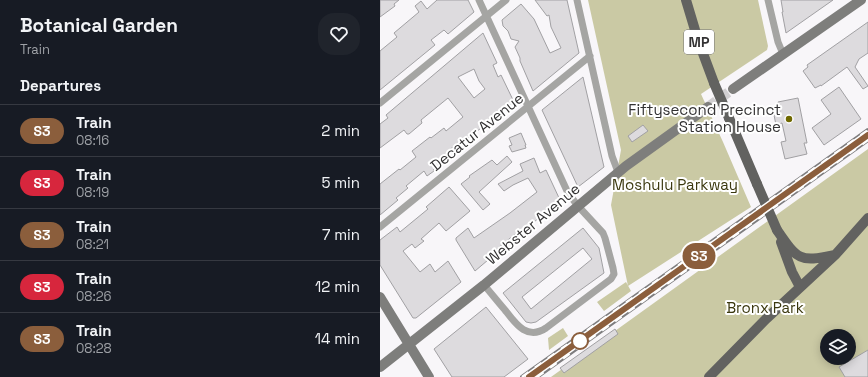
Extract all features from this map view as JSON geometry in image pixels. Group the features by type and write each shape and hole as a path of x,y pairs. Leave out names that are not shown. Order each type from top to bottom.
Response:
{"main road":[{"name":"MP","path":"686,0 698,40 714,83 777,230 792,272 800,288"},
{"path":"733,89 861,0"},
{"name":"Webster Avenue","path":"380,367 410,345 484,285 618,172 708,107"},
{"path":"709,377 836,254 868,218"},
{"path":"777,230 796,255 804,259 815,260 836,254"},
{"path":"380,297 429,377"}],"street":[{"path":"479,0 568,193 606,238 614,274 611,279 542,331 531,333 516,324 484,285"},
{"path":"380,103 506,0"},
{"path":"577,0 612,156 618,172"},
{"path":"768,0 778,42 783,54"},
{"name":"Decatur Avenue","path":"380,227 590,56"}],"green space":[{"name":"Moshulu Parkway","path":"588,0 758,0 768,46 767,50 701,94 751,207 628,286 611,205 621,150"},
{"name":"Bronx Park","path":"868,149 868,377 551,377"},
{"path":"626,282 631,291 604,311 597,302"},
{"path":"563,328 568,336 549,350 548,338"}],"building":[{"path":"380,0 399,0 394,4 395,6 380,17"},
{"path":"437,0 468,0 474,12 448,34 444,30 431,40 435,45 380,90 380,51 397,37 394,33 419,12 415,6 421,1 427,9"},
{"path":"535,0 567,0 579,53 533,91 515,47 519,41 511,39 508,31 503,26 502,20 521,4 534,19 550,53 561,48 551,27 549,15 547,16"},
{"path":"781,0 833,0 786,33"},
{"path":"868,22 868,53 859,59 855,67 868,86 863,89 847,67 821,86 815,88 803,71 808,67 807,65"},
{"path":"483,33 497,63 493,65 498,77 501,75 514,102 471,136 461,143 460,141 447,152 451,157 433,170 434,171 427,176 424,171 406,186 408,188 396,198 398,200 380,215 380,184 416,157 412,151 444,128 446,131 463,117 448,98 421,120 422,123 409,134 407,134 404,130 380,148 380,124 388,118 386,115","holes":["474,69 479,81 485,89 474,98 458,77"]},
{"path":"583,77 604,167 578,187 542,110"},
{"path":"839,87 861,119 824,145 812,128 831,114 821,100"},
{"path":"798,98 807,143 804,143 807,154 785,159 781,142 786,141 782,123 776,125 774,115 780,113 778,102"},
{"path":"643,125 648,131 632,142 628,136"},
{"path":"521,133 526,148 512,152 509,146 512,145 509,138"},
{"path":"507,156 512,162 479,192 490,204 483,210 461,184 470,177 469,176 492,160 497,165"},
{"path":"534,158 540,173 546,170 560,200 521,233 520,230 486,258 488,260 475,271 456,238 468,228 474,238 537,192 528,178 504,191 498,184 523,171 520,164"},
{"path":"449,187 470,211 446,231 439,223 421,239 424,241 415,248 412,244 403,251 420,272 430,264 435,272 448,261 461,282 416,318 413,318 380,265 380,240 397,227 400,232 428,209 426,207"},
{"path":"583,228 599,248 604,273 536,322 526,322 503,293","holes":["583,248 592,259 531,309 522,297"]},
{"path":"486,307 528,359 504,377 452,377 434,349"},
{"path":"615,329 618,334 564,373 560,368"},
{"path":"868,350 868,377 845,377 839,367 842,365 856,365 856,357"}],"tunnel":[{"path":"708,107 733,89"}],"railway":[{"path":"522,377 868,130"},
{"path":"537,377 868,140"}],"train":[{"name":"S3","path":"529,377 868,135"}],"place":[{"name":"Fiftysecond Precinct Station House","path":"789,119"}]}
